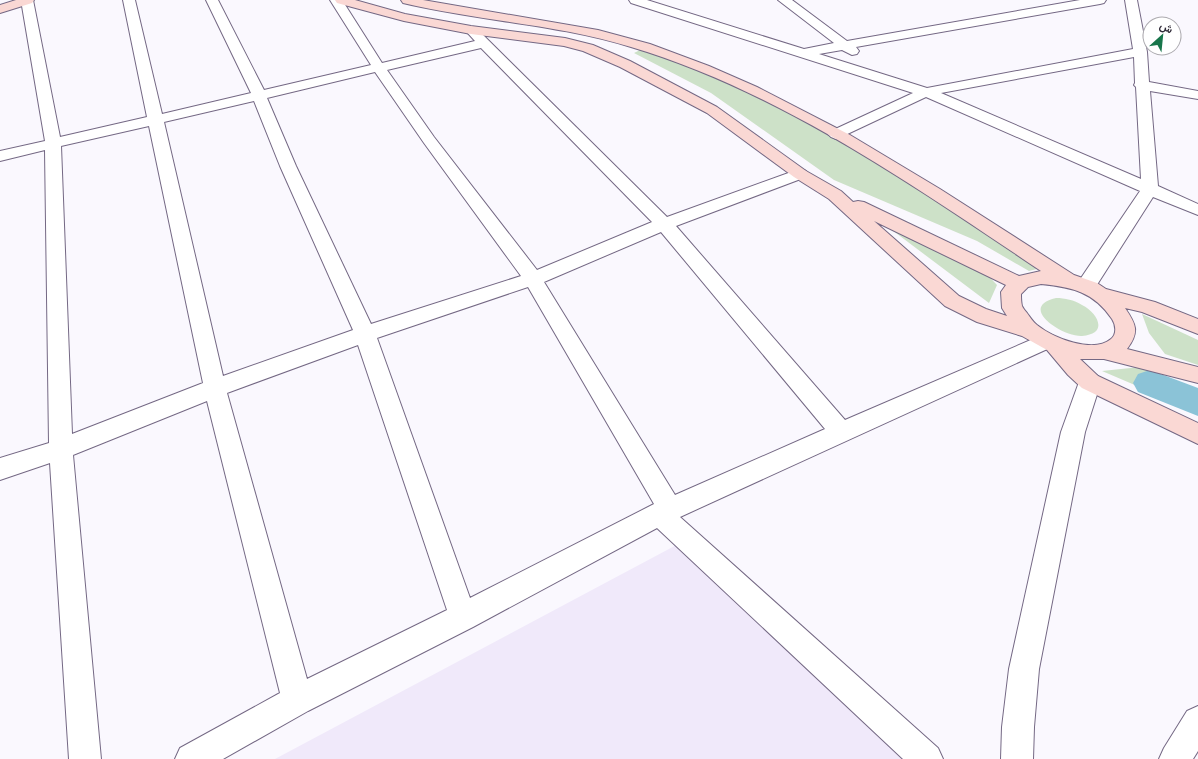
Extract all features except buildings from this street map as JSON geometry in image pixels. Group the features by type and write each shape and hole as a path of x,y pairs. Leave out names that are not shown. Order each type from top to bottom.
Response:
{"main road":[{"path":"0,9 27,0"},
{"path":"341,0 404,17 471,30 518,34 565,42 588,48 625,64 712,110 800,174 835,196 995,273 1019,283"},
{"path":"407,0 429,6 563,26 625,41 662,52 733,81 791,108 898,169 1114,305 1122,317 1126,328 1124,338 1117,346 1103,351 1086,352 1066,349 965,309 952,301 835,196"},
{"path":"1198,327 1148,307 1052,277 1037,277 1019,283 1014,286 1010,296 1011,307 1018,319 1044,339 1090,382 1198,434"},
{"path":"1103,351 1198,375"}],"street":[{"path":"27,0 53,143 61,449 85,759"},
{"path":"129,0 215,388 298,700"},
{"path":"212,0 259,95 288,166 365,334 463,617"},
{"path":"336,0 379,68 429,140 533,279 664,511 926,759"},
{"path":"635,0 926,92 1198,210"},
{"path":"784,0 847,46 879,76"},
{"path":"802,52 847,46 1100,0"},
{"path":"1085,287 1150,189 1141,85 1140,52 1131,0"},
{"path":"471,30 664,224 841,432"},
{"path":"0,156 484,43"},
{"path":"836,134 926,92 1140,52"},
{"path":"1141,85 1198,95"},
{"path":"0,469 61,449 215,388 365,334 533,279 664,224 800,174"},
{"path":"191,759 298,700 463,617 664,511 1044,339"},
{"path":"1017,759 1018,727 1024,669 1073,432 1090,382"},
{"path":"1175,759 1198,722"}],"shaded area":[{"path":"682,542 906,759 275,759"}],"green space":[{"path":"644,48 784,106 1045,267 1029,271 977,241 834,180 711,93 634,53"},
{"path":"880,221 981,268 997,285 989,303"},
{"path":"1056,298 1079,303 1093,313 1098,323 1096,331 1082,336 1074,335 1064,332 1047,321 1042,314 1041,308 1045,302"},
{"path":"1142,314 1198,340 1198,365 1165,354 1149,333"},
{"path":"1140,367 1167,381 1198,392 1198,412 1102,371"}],"waterway":[{"path":"1150,383 1198,402"}]}
